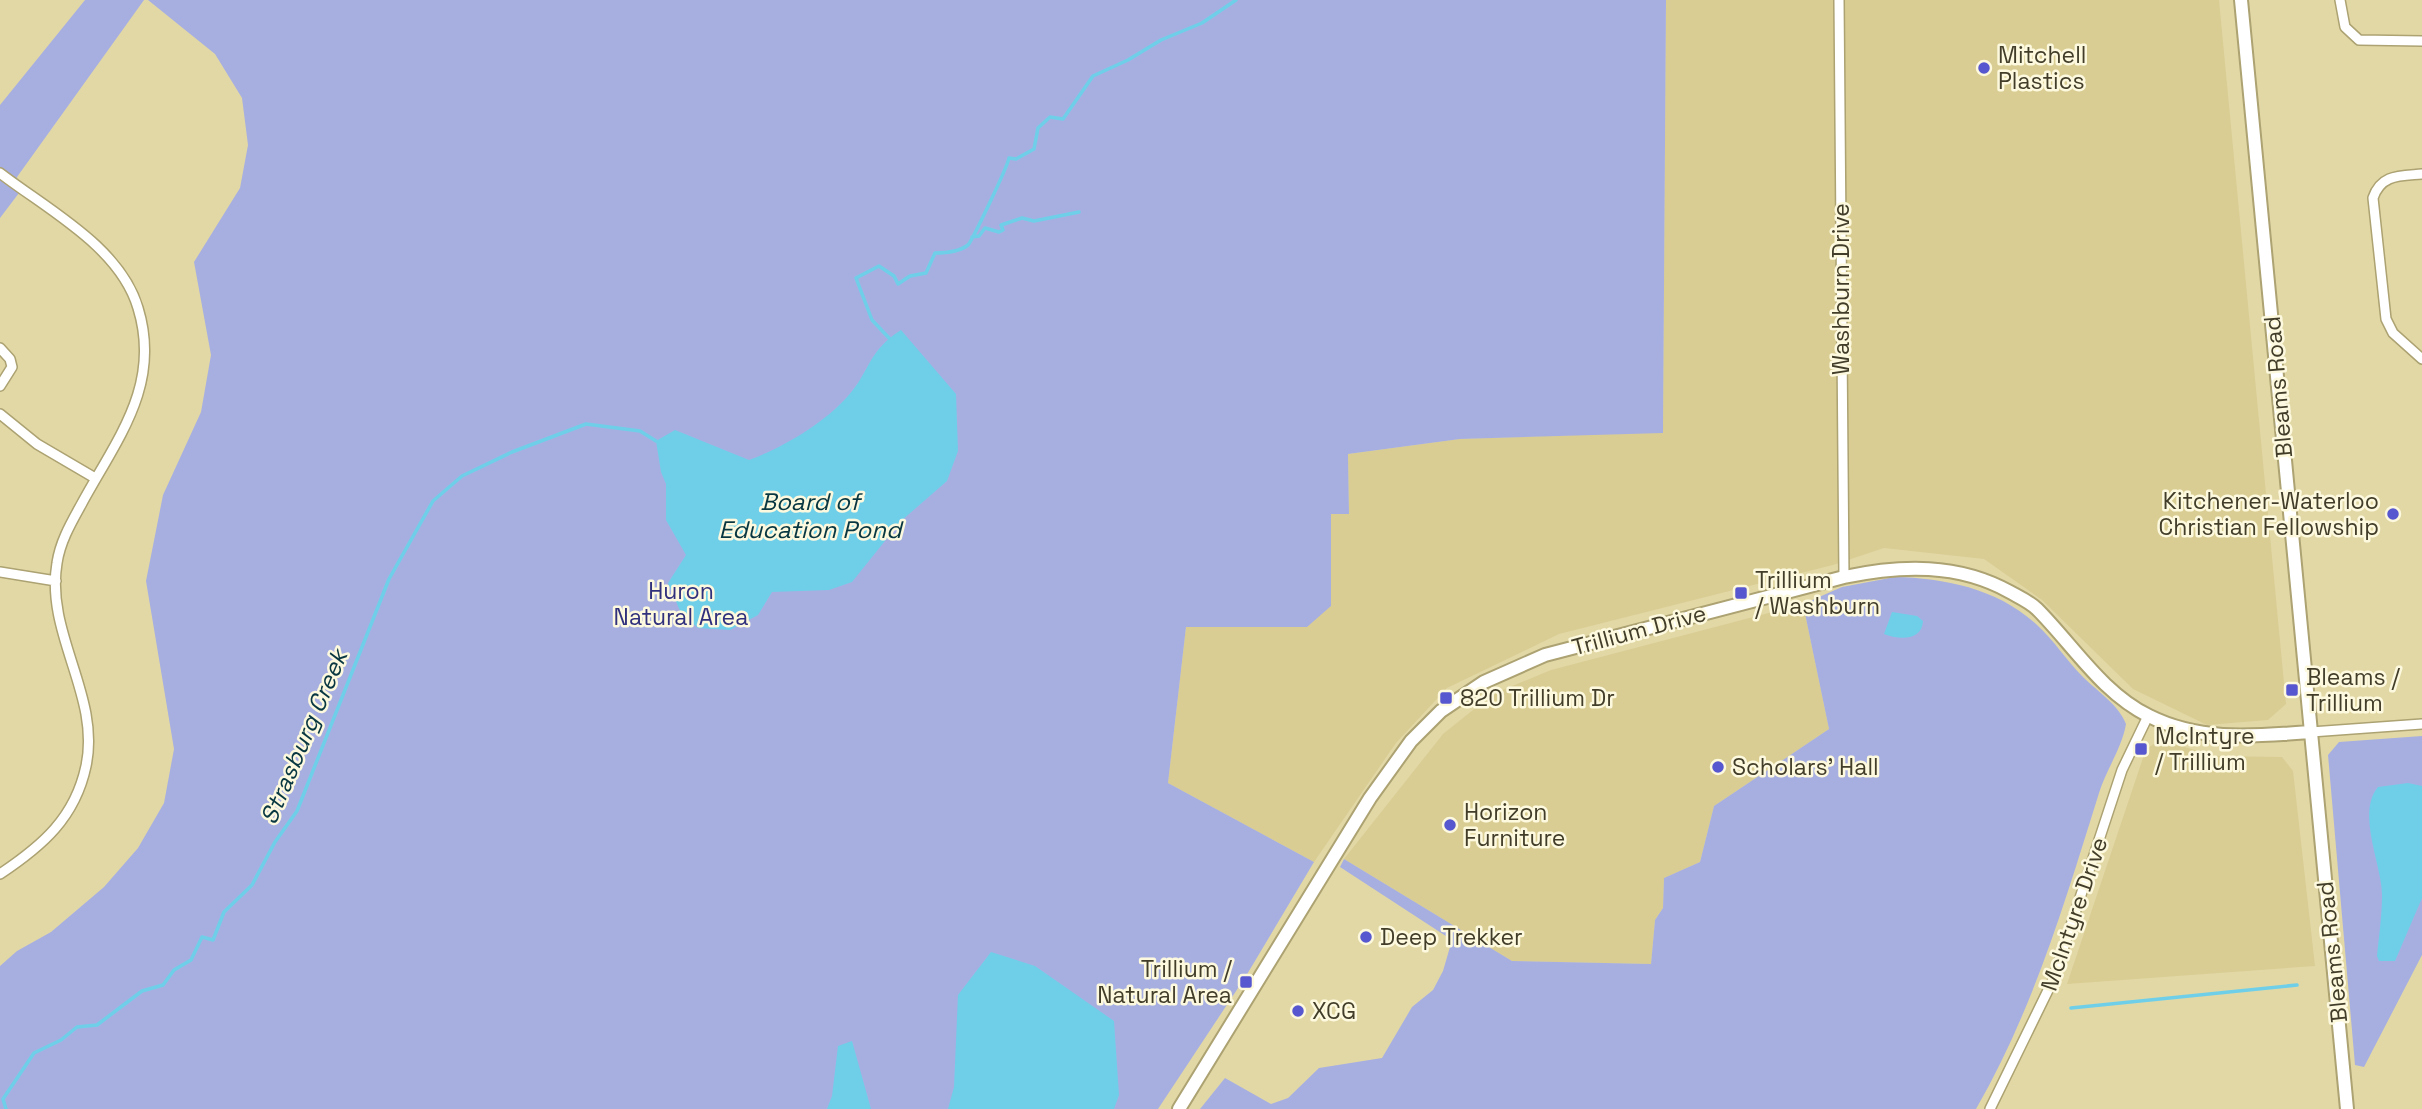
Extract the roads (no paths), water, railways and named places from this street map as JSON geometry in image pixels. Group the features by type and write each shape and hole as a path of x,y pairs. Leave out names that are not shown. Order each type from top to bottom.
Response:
{"street":[{"name":"Washburn Drive","path":"1839,0 1844,577"},
{"name":"Bleams Road","path":"2241,0 2347,1109"},
{"path":"2340,0 2345,27 2359,40 2422,41"},
{"path":"0,173 98,248 118,270 138,307 145,347 143,383 133,412 62,543 55,581 56,607 64,643 87,716 87,765 79,790 57,830 30,854 0,874"},
{"path":"2422,174 2385,179 2377,186 2373,198 2386,319 2393,333 2422,359"},
{"path":"0,348 10,359 12,367 0,386"},
{"path":"0,414 37,444 95,478"},
{"name":"Trillium Drive","path":"1179,1109 1370,798 1412,741 1441,711 1484,682 1545,655 1844,577 1920,567 1964,573 2003,588 2034,606 2114,693 2148,716 2194,733 2239,737 2311,732"},
{"path":"0,572 55,581"},
{"name":"McIntyre Drive","path":"1990,1109 2053,980 2122,770 2148,716"},
{"path":"2311,732 2422,723"}],"water":[{"name":"Board of Education Pond","path":"901,330 956,394 958,451 947,481 901,521 852,582 829,590 772,592 758,615 730,630 698,628 681,613 668,583 686,555 666,520 666,484 661,472 656,441 675,430 749,460 762,455 802,434 827,416 855,387 875,354"},
{"path":"1892,612 1917,616 1923,621 1922,628 1909,637 1884,634"},
{"path":"2408,783 2422,786 2422,898 2395,961 2379,961 2377,956 2382,895 2369,811 2378,787"},
{"path":"991,952 1035,966 1114,1021 1119,1095 1114,1109 948,1109 954,1087 958,995"},
{"path":"852,1041 871,1109 827,1109 832,1096 838,1046"}],"waterway":[{"path":"889,338 872,320 856,278 879,266 894,276 898,284 910,276 926,273 935,253 957,251 968,245 1009,158 1016,159 1034,149 1038,128 1050,117 1063,119 1093,76 1128,60 1161,40 1202,23 1236,0"},
{"path":"972,237 979,236 985,228 999,232 1003,230 1001,225 1022,218 1034,221 1079,212"},
{"name":"Strasburg Creek","path":"6,1109 3,1099 34,1053 61,1040 77,1027 97,1025 142,991 163,985 174,970 191,960 202,937 213,940 224,912 252,885 275,842 297,811 389,579 433,501 462,476 512,452 586,424 640,431 656,441"},
{"path":"2071,1008 2297,985"}],"place":[{"name":"Mitchell Plastics","path":"1984,68"},
{"name":"Kitchener-Waterloo Christian Fellowship","path":"2393,514"},
{"name":"Trillium / Washburn","path":"1741,593"},
{"name":"Bleams / Trillium","path":"2292,690"},
{"name":"820 Trillium Dr","path":"1446,698"},
{"name":"McIntyre / Trillium","path":"2141,749"},
{"name":"Scholars' Hall","path":"1718,767"},
{"name":"Horizon Furniture","path":"1450,825"},
{"name":"Deep Trekker","path":"1366,937"},
{"name":"Trillium / Natural Area","path":"1246,982"},
{"name":"XCG","path":"1298,1011"}],"park label":[{"name":"Huron Natural Area","path":"681,604"}]}
